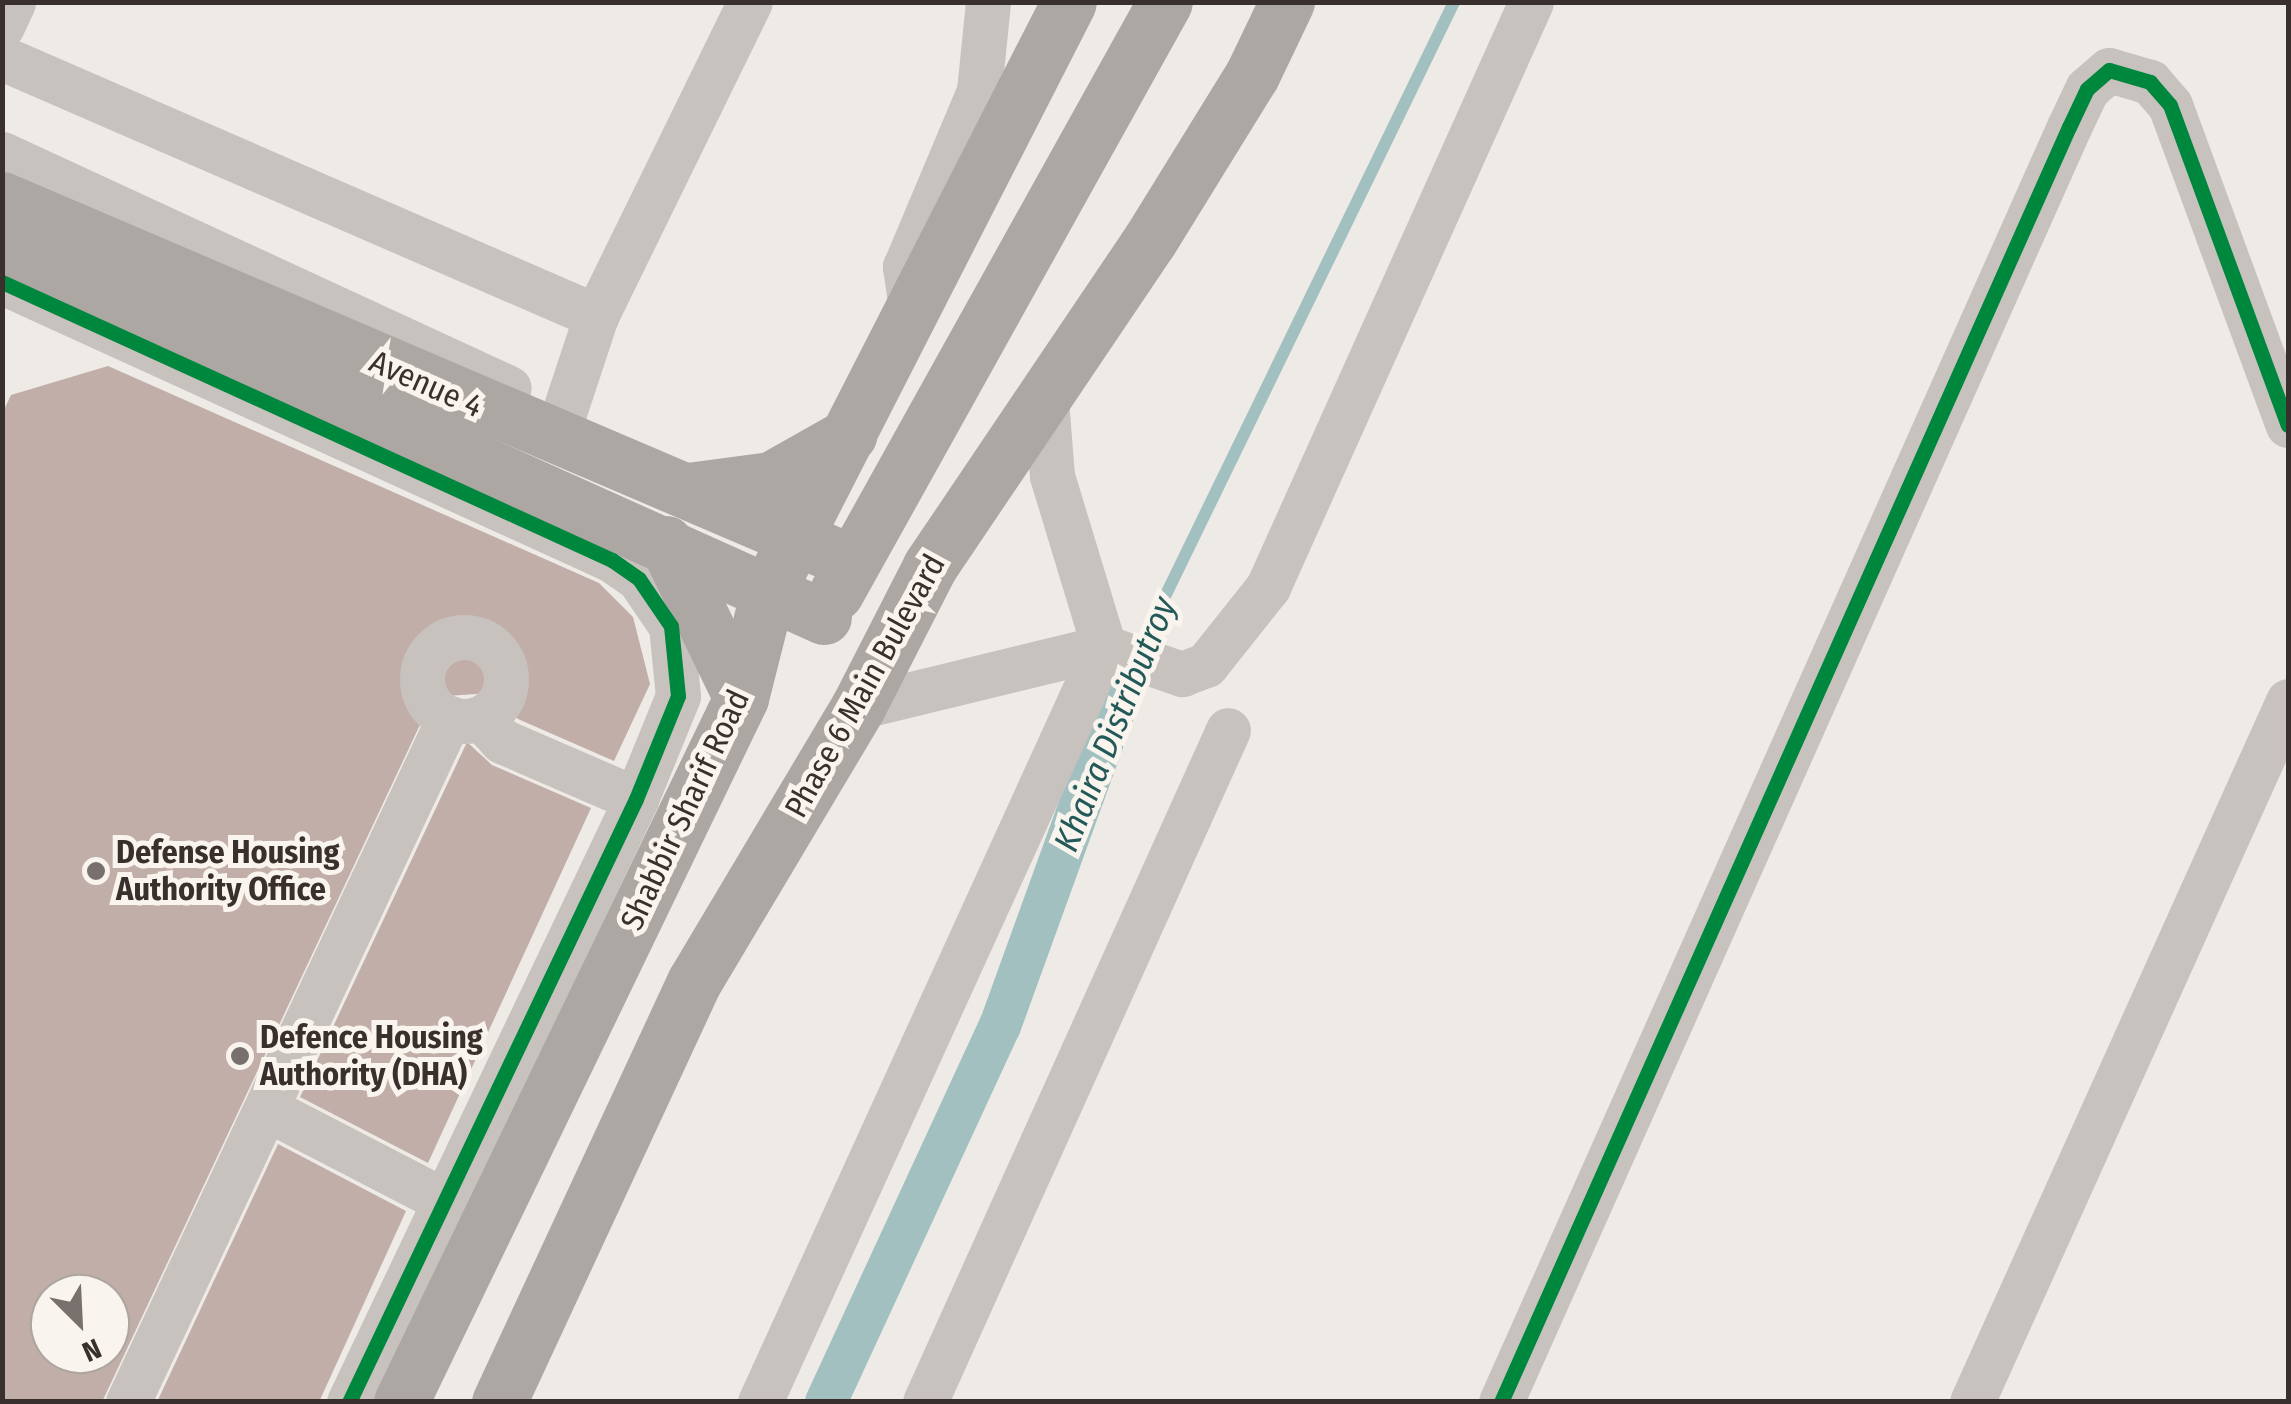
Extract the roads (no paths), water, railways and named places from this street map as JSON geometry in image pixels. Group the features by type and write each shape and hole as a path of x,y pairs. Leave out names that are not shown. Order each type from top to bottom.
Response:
{"main road":[{"name":"Shabbir Sharif Road","path":"400,1402 465,1212 741,698 768,591 1069,2"},
{"path":"666,542 716,633 741,698 824,617 1165,2"},
{"name":"Phase 6 Main Bulevard","path":"499,1402 694,982 858,707 930,566 1045,387 1150,240 1252,75 1287,2"},
{"name":"Avenue 4","path":"4,249 562,428 685,490 852,562"},
{"name":"Avenue 4","path":"4,249 666,542 824,617"},
{"path":"685,490 771,479 850,434"}],"street":[{"path":"2,26 13,2"},
{"path":"2,154 562,428 596,316 750,2"},
{"path":"912,314 905,267 979,90 988,2"},
{"path":"858,707 1114,653 1182,674 1228,644 1268,588 1531,2"},
{"path":"2,58 596,316"},
{"path":"1501,1402 2060,145 2088,89 2109,70 2150,82 2170,105 2288,425"},
{"path":"4,249 612,560 639,579 671,626 680,674 636,800 465,1212 350,1402"},
{"path":"760,1402 1114,653 1052,476 1045,387"},
{"path":"1972,1402 2288,701"},
{"path":"128,1402 465,718 502,742 636,800"},
{"path":"925,1402 1228,730"},
{"path":"271,1111 465,1212"}],"waterway":[{"name":"Khaira Distributroy","path":"1138,652 1454,2"},
{"name":"Khaira Distributroy","path":"826,1402 1000,1026 1128,672"}],"place":[{"name":"Defense Housing Authority Office","path":"96,871"},
{"name":"Defence Housing Authority (DHA)","path":"240,1056"}]}
